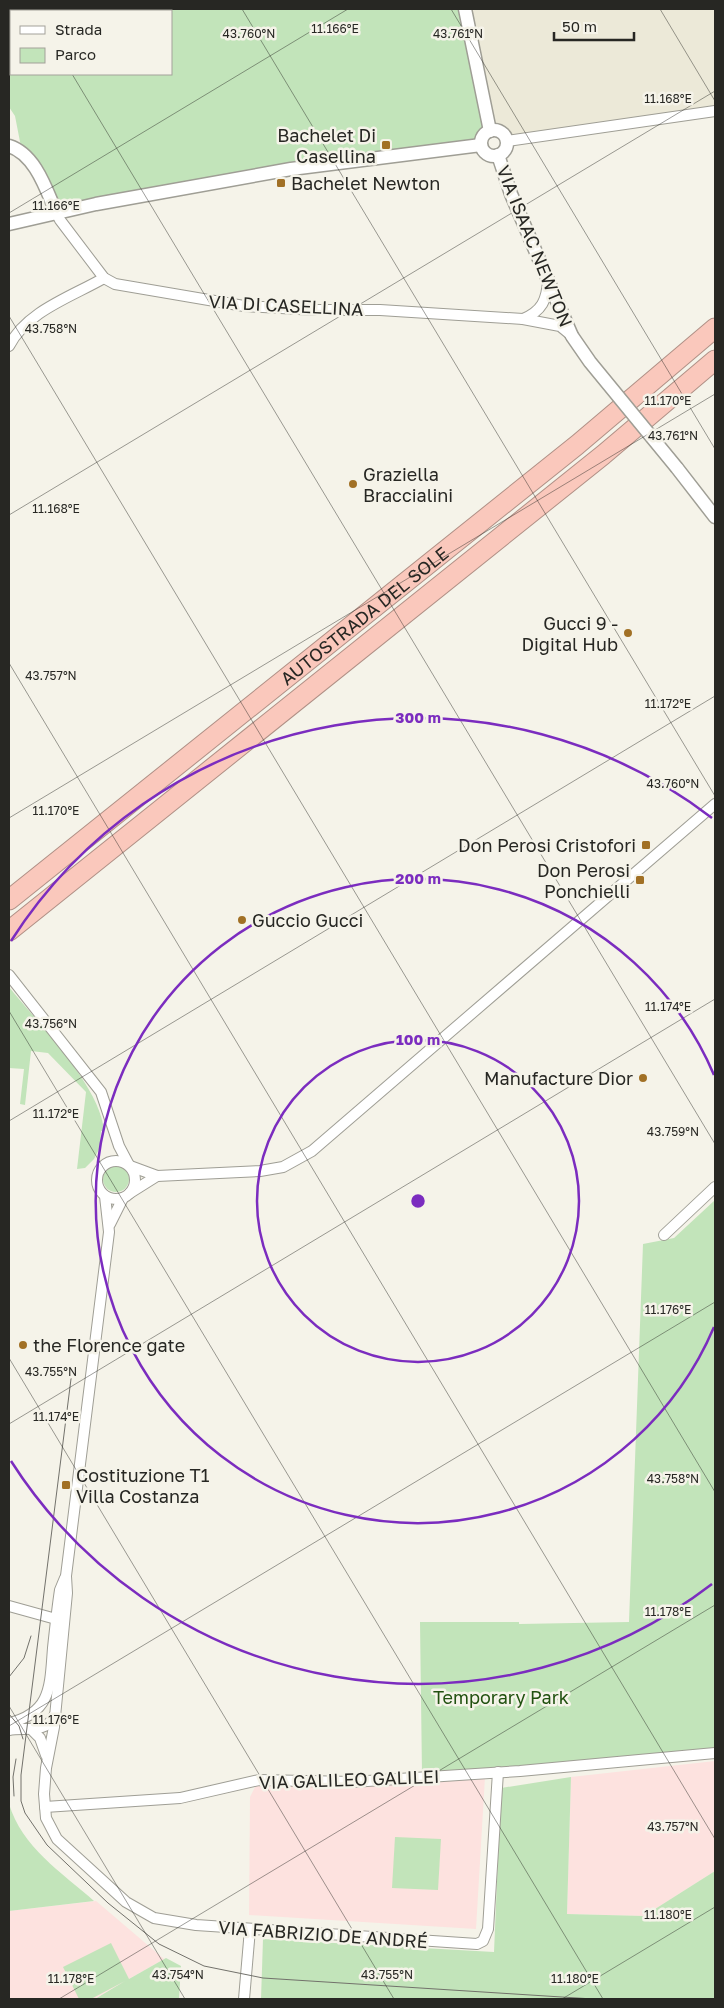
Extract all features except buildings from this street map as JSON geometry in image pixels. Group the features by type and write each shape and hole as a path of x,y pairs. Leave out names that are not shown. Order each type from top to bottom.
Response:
{"highway":[{"name":"AUTOSTRADA DEL SOLE","path":"9,900 577,445 715,328"},
{"name":"AUTOSTRADA DEL SOLE","path":"9,931 603,455 715,360"},
{"path":"9,884 17,877 58,860"},
{"path":"9,944 31,925 73,879"}],"street":[{"path":"9,224 56,212 291,169 481,145 483,136 490,131 466,9"},
{"path":"507,141 715,111"},
{"name":"VIA ISAAC NEWTON","path":"490,131 501,132 507,141 505,150 498,156"},
{"name":"VIA ISAAC NEWTON","path":"481,145 487,154 498,156"},
{"path":"9,146 22,152 32,163 60,220 104,278 35,316 20,330 9,346"},
{"name":"VIA ISAAC NEWTON","path":"498,156 511,194 572,336"},
{"name":"VIA DI CASELLINA","path":"104,278 115,284 133,288 244,306 316,310 380,310 523,320 560,326 572,336 590,362 715,517"},
{"path":"523,320 540,309 547,295 548,279"},
{"path":"157,1176 127,1196 113,1199 106,1196 97,1185 99,1170 107,1162 114,1160 157,1176 275,1169 304,1157 715,804"},
{"path":"9,975 101,1092 119,1146 130,1166 135,1182 110,1224"},
{"path":"664,1235 715,1187"},
{"path":"9,1723 22,1719 36,1710 46,1699 50,1686 56,1619 60,1590 66,1576 110,1224 106,1196"},
{"name":"VIA FABRIZIO DE ANDRÉ","path":"66,1576 67,1593 55,1714 47,1761 45,1807 49,1826 57,1839 102,1882 137,1910 166,1922 250,1930 474,1944 484,1941 489,1920 498,1772"},
{"path":"9,1606 56,1619"},
{"path":"9,1730 30,1729 49,1724 55,1714"},
{"path":"30,1729 43,1743 47,1761"},
{"name":"VIA GALILEO GALILEI","path":"45,1807 180,1798 259,1780 352,1782 498,1772 715,1753"},
{"path":"244,1999 250,1930"}],"shaded area":[{"path":"465,9 715,9 715,111 506,137 501,132 495,130"},
{"path":"715,1761 715,1871 644,1916 567,1914 571,1777"},
{"path":"485,1777 476,1929 249,1915 250,1797 257,1783"},
{"path":"96,1901 164,1959 94,1999 9,1999 9,1911"}],"green space":[{"path":"465,9 486,133 481,140 56,212 22,152 15,116 9,107 10,54 10,75 172,75 172,10 44,10"},
{"path":"9,987 66,1056 92,1095 100,1114 104,1131 101,1131 100,1147 94,1159 85,1168 77,1169 86,1092 48,1053 31,1051 25,1105 20,1104 24,1069 9,1068"},
{"path":"116,1166 125,1170 129,1179 125,1188 116,1192 107,1188 103,1179 107,1170"},
{"name":"Temporary Park","path":"715,1200 715,1751 422,1774 420,1622 519,1622 519,1624 629,1622 643,1244 674,1238"},
{"path":"571,1777 567,1914 644,1916 715,1871 715,1999 261,1999 263,1939 494,1952 501,1788"},
{"path":"9,1804 23,1833 33,1846 56,1869 94,1901 9,1911"},
{"path":"395,1837 441,1839 438,1890 392,1888"},
{"path":"111,1943 129,1979 166,1958 181,1966 179,1999 95,1999 125,1981 91,1999 79,1999 63,1967"}],"tram line":[{"path":"72,1371 21,1775 21,1801 25,1813 47,1845 108,1903 159,1944 204,1966 263,1978 593,1999"},
{"path":"9,1677 24,1658 31,1636"},
{"path":"9,1714 19,1726 23,1739"},
{"path":"14,1796 13,1777 16,1759"}],"place":[{"name":"Bachelet Di Casellina","path":"386,145"},
{"name":"Bachelet Newton","path":"281,183"},
{"name":"Graziella Braccialini","path":"353,484"},
{"name":"Gucci 9 - Digital Hub","path":"628,633"},
{"name":"Don Perosi Cristofori","path":"646,845"},
{"name":"Don Perosi Ponchielli","path":"640,880"},
{"name":"Guccio Gucci","path":"242,920"},
{"name":"Manufacture Dior","path":"643,1078"},
{"name":"the Florence gate","path":"23,1345"},
{"name":"Costituzione T1 Villa Costanza","path":"66,1485"}]}
